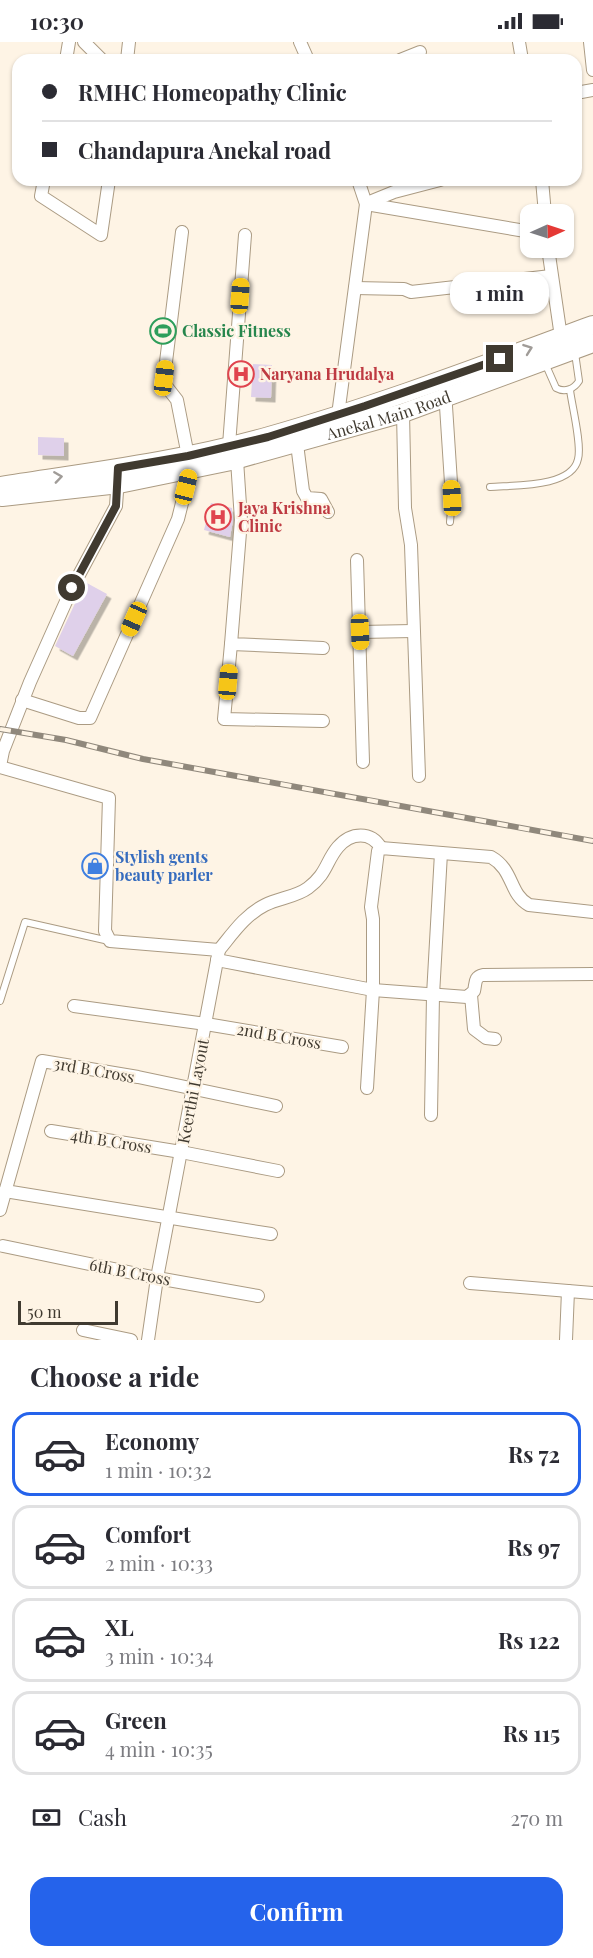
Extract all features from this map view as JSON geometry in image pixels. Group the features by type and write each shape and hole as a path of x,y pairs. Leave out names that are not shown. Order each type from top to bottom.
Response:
{"main road":[{"path":"233,453 268,437 338,415 444,388 568,343 593,325"},
{"name":"Anekal Main Road","path":"0,497 189,464 233,453 297,444 403,413 444,388 544,360 568,343 593,343"},
{"path":"0,486 118,476"}],"street":[{"path":"84,42 96,54"},
{"path":"590,42 593,70"},
{"path":"415,54 420,52"},
{"path":"43,186 41,196 101,236 108,186"},
{"path":"338,415 366,204 360,186"},
{"path":"366,204 394,192 417,186"},
{"path":"543,186 544,204"},
{"path":"366,204 520,230"},
{"path":"22,700 79,718 90,718 178,519 189,464 177,400 166,386 164,378 182,232"},
{"path":"245,235 233,453 241,520 224,719 323,721"},
{"path":"549,258 551,276 568,343"},
{"path":"355,288 404,289 411,292 551,276"},
{"path":"444,388 452,498"},
{"path":"403,413 405,508 411,545 419,776"},
{"path":"297,444 303,491 307,498 321,499 328,512"},
{"path":"118,476 116,506 72,588 22,700 3,751 0,766 109,798 107,936 218,955 374,990 467,997 471,995"},
{"path":"357,560 363,762"},
{"path":"360,632 413,631"},
{"path":"231,644 322,648"},
{"path":"218,955 244,918 265,905 305,890 312,885 325,872 338,847 351,838 363,835 376,840 381,848"},
{"path":"381,848 491,857 505,868 522,902 529,905 593,912"},
{"path":"367,1088 374,990 374,919 371,907 378,851 381,848"},
{"path":"431,1115 433,995 441,853"},
{"name":"Keerthi Layout","path":"148,1340 157,1278 218,955"},
{"path":"495,1039 486,1038 474,1029 471,995 478,976 593,974"},
{"name":"2nd B Cross","path":"74,1006 206,1023 342,1047"},
{"name":"3rd B Cross","path":"0,1210 42,1061 192,1088"},
{"path":"192,1088 276,1106"},
{"name":"4th B Cross","path":"51,1131 181,1152 278,1171"},
{"path":"5,1191 270,1234"},
{"name":"6th B Cross","path":"3,1246 258,1296"},
{"path":"470,1283 593,1293"},
{"path":"566,1340 568,1291"},
{"path":"83,1330 131,1340"}],"lane":[{"path":"544,360 556,388 570,390 579,381 568,343"},
{"path":"490,487 544,483 565,476 576,468 579,454 570,390"},
{"path":"450,522 452,498"},
{"path":"0,1001 25,922 107,936"}],"building":[{"path":"253,364 272,365 271,398 251,397"},
{"path":"38,437 64,438 64,456 38,455"},
{"path":"211,503 232,508 233,520 230,537 204,530"},
{"path":"85,582 107,594 73,656 55,646"}],"railway":[{"path":"0,729 66,740 143,759 593,841"}],"place":[{"name":"Classic Fitness","path":"163,331"},
{"name":"Naryana Hrudalya","path":"241,374"},
{"name":"Jaya Krishna Clinic","path":"218,517"},
{"name":"Stylish gents beauty parler","path":"95,866"}],"route":[{"path":"72,588 116,506 119,484 118,468 188,456 268,437 500,359"}]}
